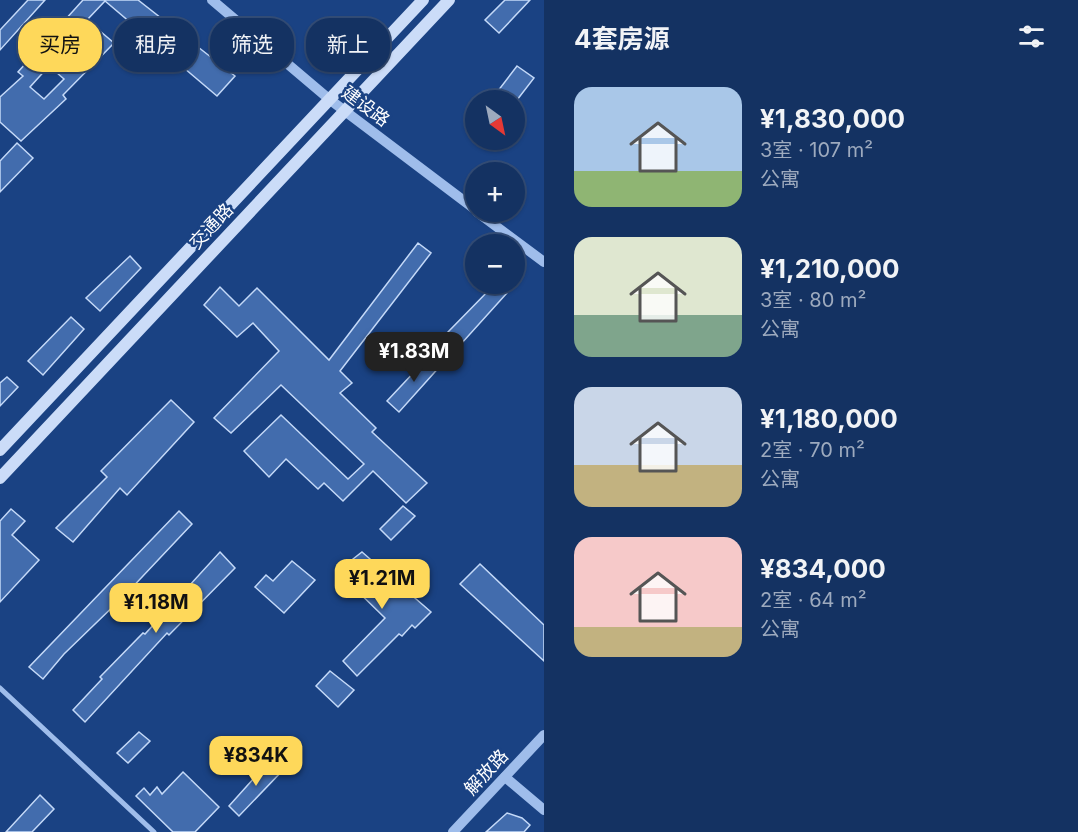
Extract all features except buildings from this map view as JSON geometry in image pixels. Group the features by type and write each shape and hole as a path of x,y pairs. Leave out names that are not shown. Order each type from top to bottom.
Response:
{"main road":[{"path":"0,450 423,0"},
{"name":"交通路","path":"0,478 449,0"}],"street":[{"name":"建设路","path":"212,0 329,99 465,203"},
{"name":"建设路","path":"491,222 544,262"},
{"path":"0,688 154,832"},
{"name":"解放路","path":"453,832 544,735"},
{"path":"505,777 544,810"}]}
